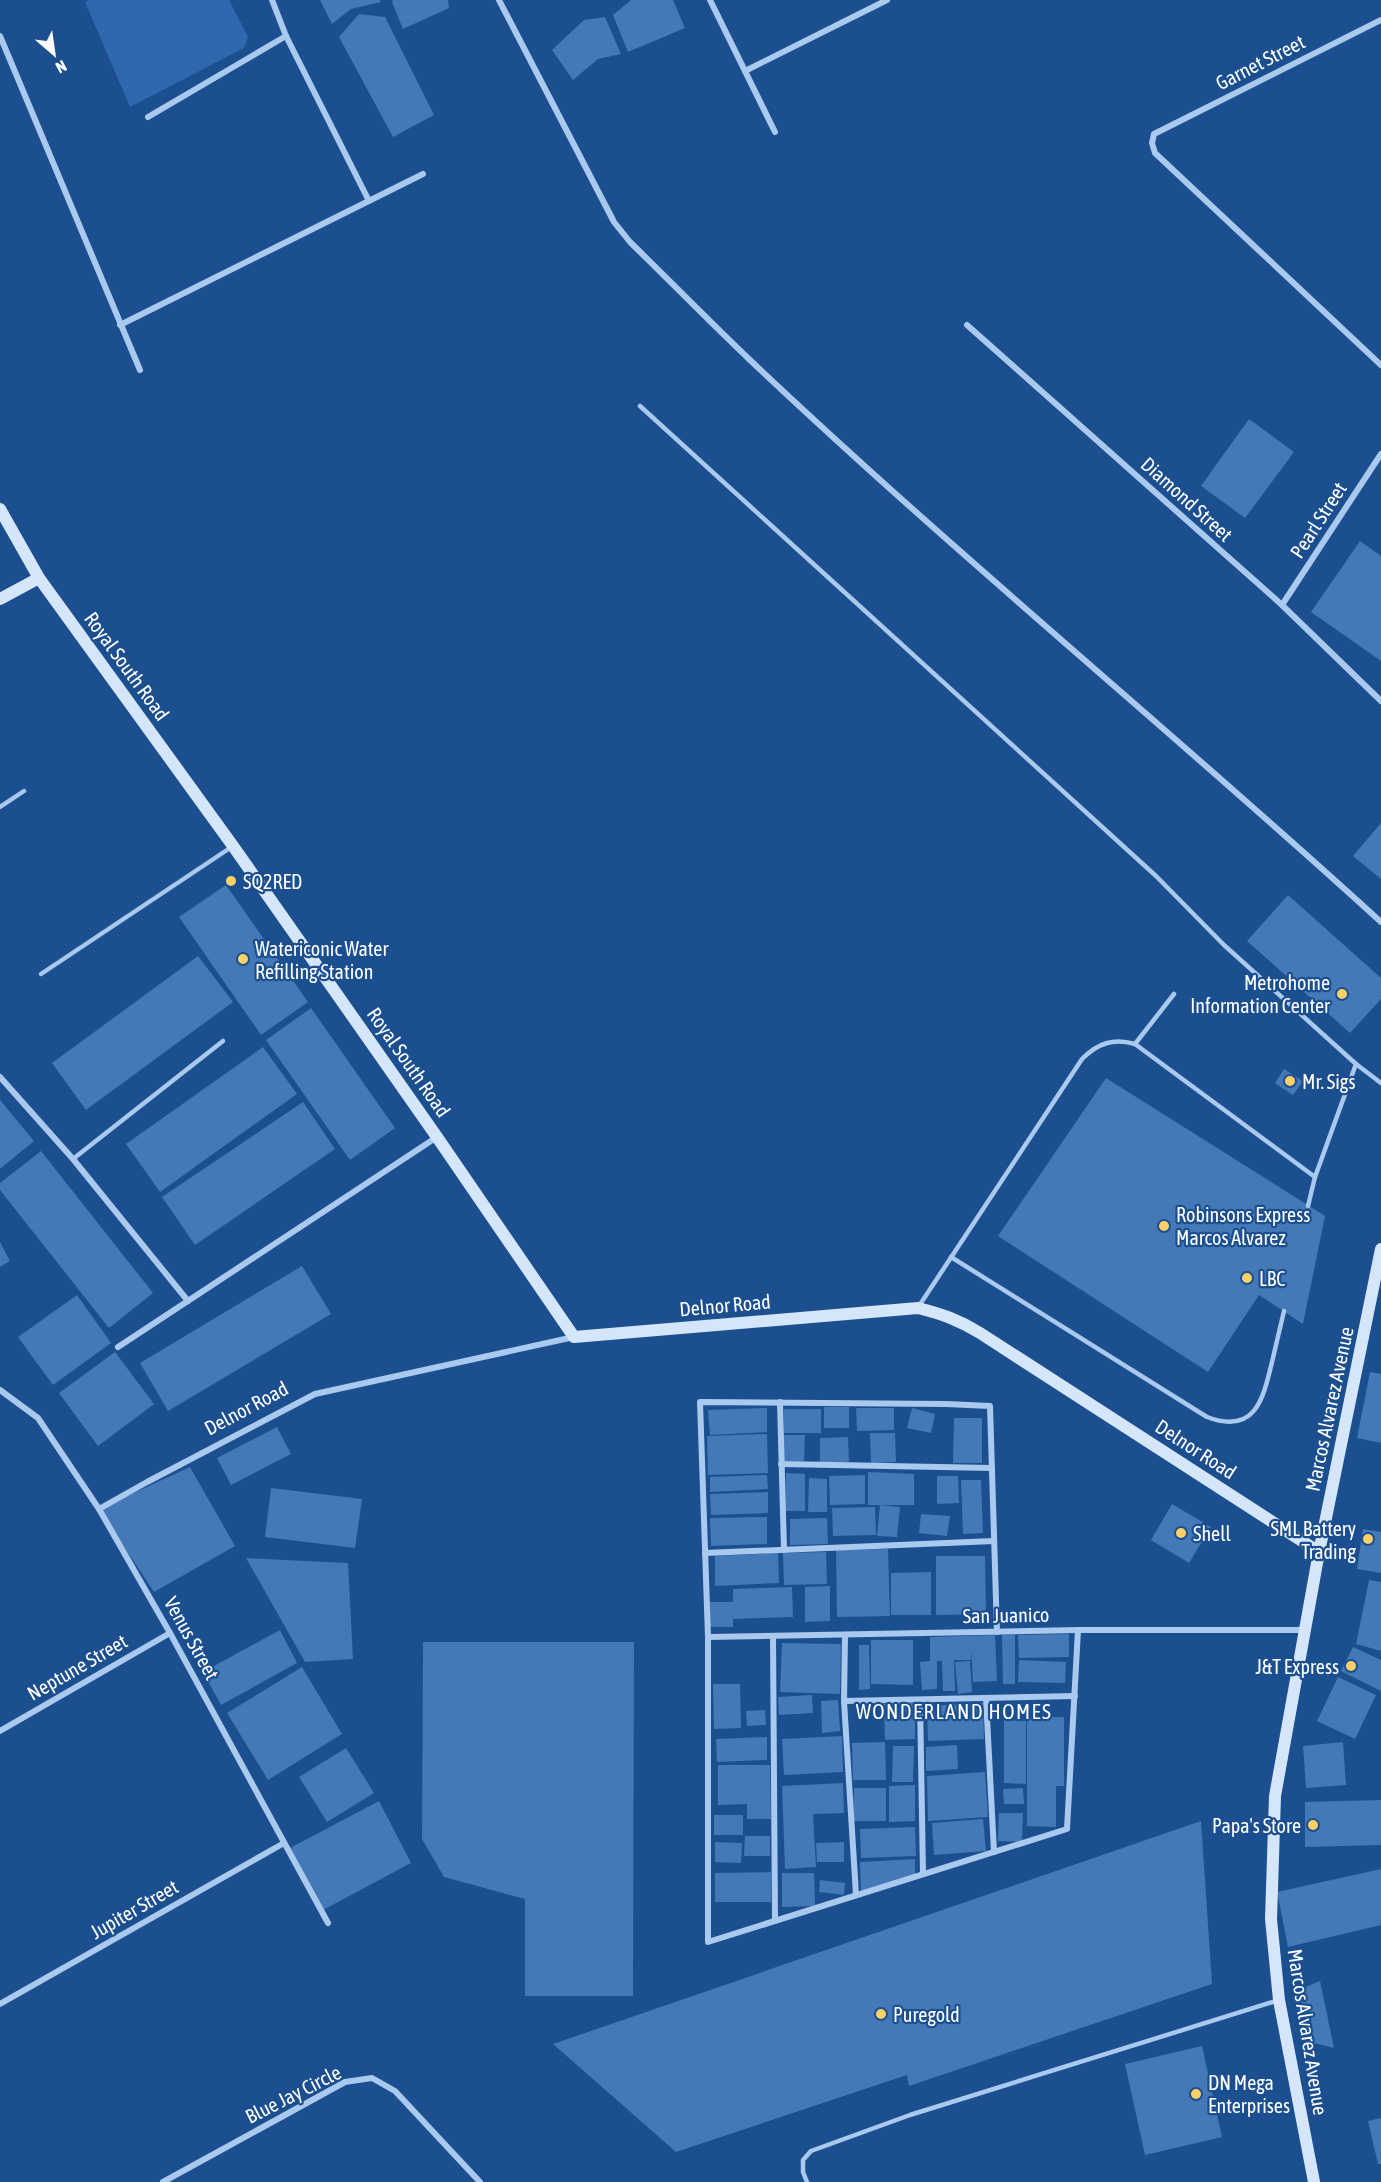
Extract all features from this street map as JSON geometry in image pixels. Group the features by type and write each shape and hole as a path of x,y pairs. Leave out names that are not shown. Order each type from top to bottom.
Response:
{"street":[{"path":"272,0 286,36 369,201"},
{"path":"499,0 614,222 630,242 750,360 909,505 1301,848 1381,922"},
{"path":"710,0 775,132"},
{"path":"745,71 887,0"},
{"name":"Garnet Street","path":"1381,20 1154,134 1152,143 1155,153 1381,365"},
{"path":"0,36 140,370"},
{"path":"148,117 286,36"},
{"path":"120,325 423,174"},
{"name":"Diamond Street","path":"967,325 1282,604 1381,701"},
{"name":"Pearl Street","path":"1282,604 1381,454"},
{"name":"Royal South Road","path":"0,509 39,578 233,846 574,1337"},
{"path":"0,599 39,578"},
{"path":"0,1077 73,1159 188,1300"},
{"path":"118,1347 437,1137"},
{"name":"Marcos Alvarez Avenue","path":"1314,2182 1279,2000 1271,1919 1275,1796 1319,1552 1381,1249"},
{"name":"Delnor Road","path":"99,1509 315,1394 574,1337 918,1308 966,1324 1319,1552"},
{"name":"Venus Street","path":"0,1390 38,1418 99,1509 170,1633 328,1923"},
{"path":"997,1632 990,1406 700,1402 708,1637 708,1942 1067,1829 1078,1630"},
{"path":"780,1402 784,1550"},
{"path":"781,1464 992,1468"},
{"path":"705,1553 994,1541"},
{"name":"San Juanico","path":"708,1637 1078,1630 1305,1630"},
{"name":"Neptune Street","path":"0,1731 170,1633"},
{"path":"845,1635 844,1701 856,1895"},
{"path":"773,1636 776,1920"},
{"path":"844,1701 1075,1696"},
{"path":"986,1698 994,1852"},
{"path":"920,1700 923,1874"},
{"name":"Jupiter Street","path":"0,2004 284,1843"},
{"name":"Blue Jay Circle","path":"163,2182 345,2082 372,2078 395,2091 480,2182"}],"lane":[{"path":"640,406 1156,876 1224,945 1356,1064 1381,1083"},
{"path":"0,807 24,790"},
{"path":"41,974 233,846"},
{"path":"1135,1044 1174,994"},
{"path":"918,1308 1082,1059 1103,1043 1122,1040 1135,1044 1315,1177"},
{"path":"73,1159 223,1041"},
{"path":"1308,1206 1315,1177 1356,1064"},
{"path":"951,1257 1207,1418 1223,1423 1241,1420 1256,1409 1264,1394 1284,1311"},
{"path":"807,2182 803,2172 803,2160 811,2151 910,2115 1279,2000"}],"shaded area":[{"path":"89,0 229,0 248,37 244,48 130,107 85,2"}],"building":[{"path":"320,0 380,0 381,2 351,9 332,24"},
{"path":"393,0 448,0 449,8 403,29"},
{"path":"631,0 673,0 685,28 628,52 613,15"},
{"path":"359,14 385,17 434,115 393,137 339,37"},
{"path":"605,17 621,54 598,59 573,80 552,50 584,20"},
{"path":"1249,419 1294,452 1245,518 1201,486"},
{"path":"1360,541 1381,556 1381,661 1311,612"},
{"path":"1381,823 1381,879 1353,856"},
{"name":"Watericonic Water Refilling Station","path":"226,885 308,1002 261,1035 179,917"},
{"path":"1288,895 1381,978 1381,999 1350,1033 1247,941"},
{"path":"198,956 233,1002 86,1110 52,1063"},
{"path":"311,1008 395,1128 350,1160 266,1040"},
{"path":"263,1047 297,1094 160,1192 126,1144"},
{"path":"1284,1069 1303,1081 1293,1095 1275,1083"},
{"name":"Robinsons Express Marcos Alvarez","path":"1106,1078 1325,1216 1303,1324 1259,1295 1208,1372 998,1236"},
{"path":"0,1100 34,1141 0,1169"},
{"path":"303,1102 335,1149 195,1245 162,1197"},
{"path":"41,1151 153,1293 109,1328 0,1190 0,1183"},
{"path":"0,1242 10,1261 0,1267"},
{"path":"302,1266 331,1314 168,1411 140,1363"},
{"path":"77,1295 111,1343 53,1385 18,1337"},
{"path":"115,1352 154,1404 98,1446 59,1393"},
{"path":"1370,1372 1381,1374 1381,1443 1357,1438"},
{"path":"824,1407 849,1407 849,1428 824,1428"},
{"path":"767,1408 767,1432 710,1435 708,1410"},
{"path":"856,1408 894,1408 894,1430 857,1431"},
{"path":"912,1408 935,1414 931,1433 907,1428"},
{"path":"784,1409 821,1409 821,1433 784,1433"},
{"path":"954,1418 982,1418 982,1463 953,1463"},
{"path":"277,1427 291,1454 231,1485 217,1458"},
{"path":"870,1433 895,1433 896,1462 871,1463"},
{"path":"767,1434 768,1473 708,1475 707,1436"},
{"path":"784,1435 805,1435 804,1461 783,1461"},
{"path":"848,1437 849,1462 820,1462 820,1438"},
{"path":"190,1467 235,1546 154,1592 99,1509"},
{"path":"868,1472 914,1474 914,1505 868,1505"},
{"path":"786,1473 805,1474 805,1511 785,1511"},
{"path":"767,1475 768,1489 710,1492 710,1477"},
{"path":"865,1475 865,1504 830,1505 829,1476"},
{"path":"937,1476 958,1476 959,1503 937,1504"},
{"path":"809,1478 827,1479 827,1512 808,1512"},
{"path":"961,1480 981,1480 983,1533 963,1534"},
{"path":"271,1488 362,1499 355,1548 265,1537"},
{"path":"768,1492 768,1513 711,1515 710,1494"},
{"name":"Shell","path":"1172,1504 1211,1527 1189,1563 1151,1540"},
{"path":"880,1505 900,1507 897,1537 877,1536"},
{"path":"875,1507 876,1535 833,1536 832,1508"},
{"path":"921,1514 950,1516 947,1536 919,1533"},
{"path":"767,1517 767,1544 711,1546 710,1518"},
{"path":"827,1518 828,1544 790,1545 790,1519"},
{"path":"1363,1529 1381,1532 1381,1573 1357,1569"},
{"path":"888,1549 890,1616 837,1617 836,1550"},
{"path":"826,1552 827,1584 784,1585 783,1553"},
{"path":"778,1553 779,1583 715,1586 715,1556"},
{"path":"936,1556 985,1556 986,1614 936,1615"},
{"path":"246,1558 348,1563 353,1659 305,1662"},
{"path":"931,1572 931,1615 891,1615 891,1573"},
{"path":"1369,1580 1381,1582 1381,1651 1356,1644"},
{"path":"830,1586 830,1621 805,1622 805,1587"},
{"path":"792,1587 793,1617 733,1619 733,1627 710,1627 710,1602 733,1602 733,1589"},
{"path":"280,1630 297,1663 221,1705 203,1672"},
{"path":"1069,1634 1069,1657 1019,1658 1018,1635"},
{"path":"995,1635 997,1681 973,1682 971,1649 971,1660 954,1660 955,1691 943,1691 942,1661 937,1661 937,1689 922,1690 920,1662 930,1661 930,1637"},
{"path":"1002,1635 1015,1635 1015,1684 1003,1684"},
{"path":"871,1640 913,1640 913,1685 871,1684"},
{"path":"423,1642 634,1642 633,1996 525,1996 525,1899 444,1877 422,1839"},
{"path":"782,1643 841,1644 840,1694 780,1692"},
{"path":"859,1645 869,1645 870,1689 859,1690"},
{"path":"1353,1647 1381,1660 1381,1691 1341,1671"},
{"path":"1019,1660 1066,1662 1065,1683 1018,1682"},
{"path":"970,1661 972,1692 958,1694 955,1662"},
{"path":"302,1667 342,1734 268,1780 227,1713"},
{"path":"1338,1677 1376,1695 1355,1739 1317,1721"},
{"path":"713,1684 740,1684 741,1728 714,1729"},
{"path":"812,1695 813,1713 779,1715 778,1697"},
{"path":"838,1700 840,1731 822,1733 821,1701"},
{"path":"915,1703 915,1739 885,1740 884,1704"},
{"path":"983,1703 984,1739 928,1741 927,1706"},
{"path":"765,1710 766,1725 747,1726 746,1711"},
{"path":"1027,1717 1064,1717 1064,1786 1056,1786 1056,1827 1027,1826"},
{"path":"1004,1720 1026,1721 1026,1784 1004,1783"},
{"path":"842,1736 843,1772 784,1775 782,1739"},
{"path":"767,1737 767,1760 717,1762 716,1739"},
{"path":"885,1742 886,1780 853,1780 852,1743"},
{"path":"1343,1742 1346,1785 1306,1788 1303,1746"},
{"path":"957,1745 958,1769 926,1771 926,1747"},
{"path":"893,1746 914,1746 913,1782 892,1782"},
{"path":"346,1748 374,1793 327,1822 299,1777"},
{"path":"718,1765 770,1765 771,1819 747,1819 747,1804 718,1805"},
{"path":"985,1772 988,1817 928,1821 927,1776"},
{"path":"843,1783 844,1813 813,1814 816,1867 785,1869 782,1786"},
{"path":"915,1785 915,1821 889,1822 889,1786"},
{"path":"854,1788 886,1788 886,1821 853,1821"},
{"path":"1023,1788 1024,1804 1004,1804 1003,1789"},
{"path":"1381,1800 1381,1845 1305,1847 1305,1802"},
{"path":"379,1801 411,1863 323,1910 290,1848"},
{"path":"999,1813 1023,1813 1022,1842 998,1841"},
{"path":"714,1815 743,1815 743,1835 714,1835"},
{"path":"983,1819 986,1851 934,1855 932,1823"},
{"name":"Puregold","path":"1201,1821 1212,1984 909,2086 907,2075 676,2152 553,2044"},
{"path":"915,1827 916,1856 861,1858 860,1829"},
{"path":"745,1836 770,1836 770,1856 744,1856"},
{"path":"715,1842 742,1843 741,1863 715,1862"},
{"path":"844,1842 844,1862 817,1862 816,1843"},
{"path":"915,1859 915,1874 861,1891 860,1862"},
{"path":"1381,1869 1381,1925 1288,1947 1277,1892"},
{"path":"771,1872 771,1902 715,1902 715,1873"},
{"path":"782,1873 814,1873 815,1906 782,1907"},
{"path":"820,1880 845,1883 844,1895 819,1892"},
{"path":"1320,1981 1334,2048 1302,2040 1294,1992"},
{"path":"1202,2046 1222,2137 1145,2155 1125,2064"},
{"path":"1381,2118 1381,2164 1378,2164 1368,2121"}],"place":[{"name":"SQ2RED","path":"231,881"},
{"name":"Watericonic Water Refilling Station","path":"243,959"},
{"name":"Metrohome Information Center","path":"1342,994"},
{"name":"Mr. Sigs","path":"1290,1081"},
{"name":"Robinsons Express Marcos Alvarez","path":"1164,1226"},
{"name":"LBC","path":"1247,1278"},
{"name":"Shell","path":"1181,1533"},
{"name":"SML Battery Trading","path":"1368,1539"},
{"name":"J&T Express","path":"1351,1666"},
{"name":"Papa's Store","path":"1313,1825"},
{"name":"Puregold","path":"881,2014"},
{"name":"DN Mega Enterprises","path":"1196,2094"}],"district":[{"name":"WONDERLAND HOMES","path":"954,1711"}]}
